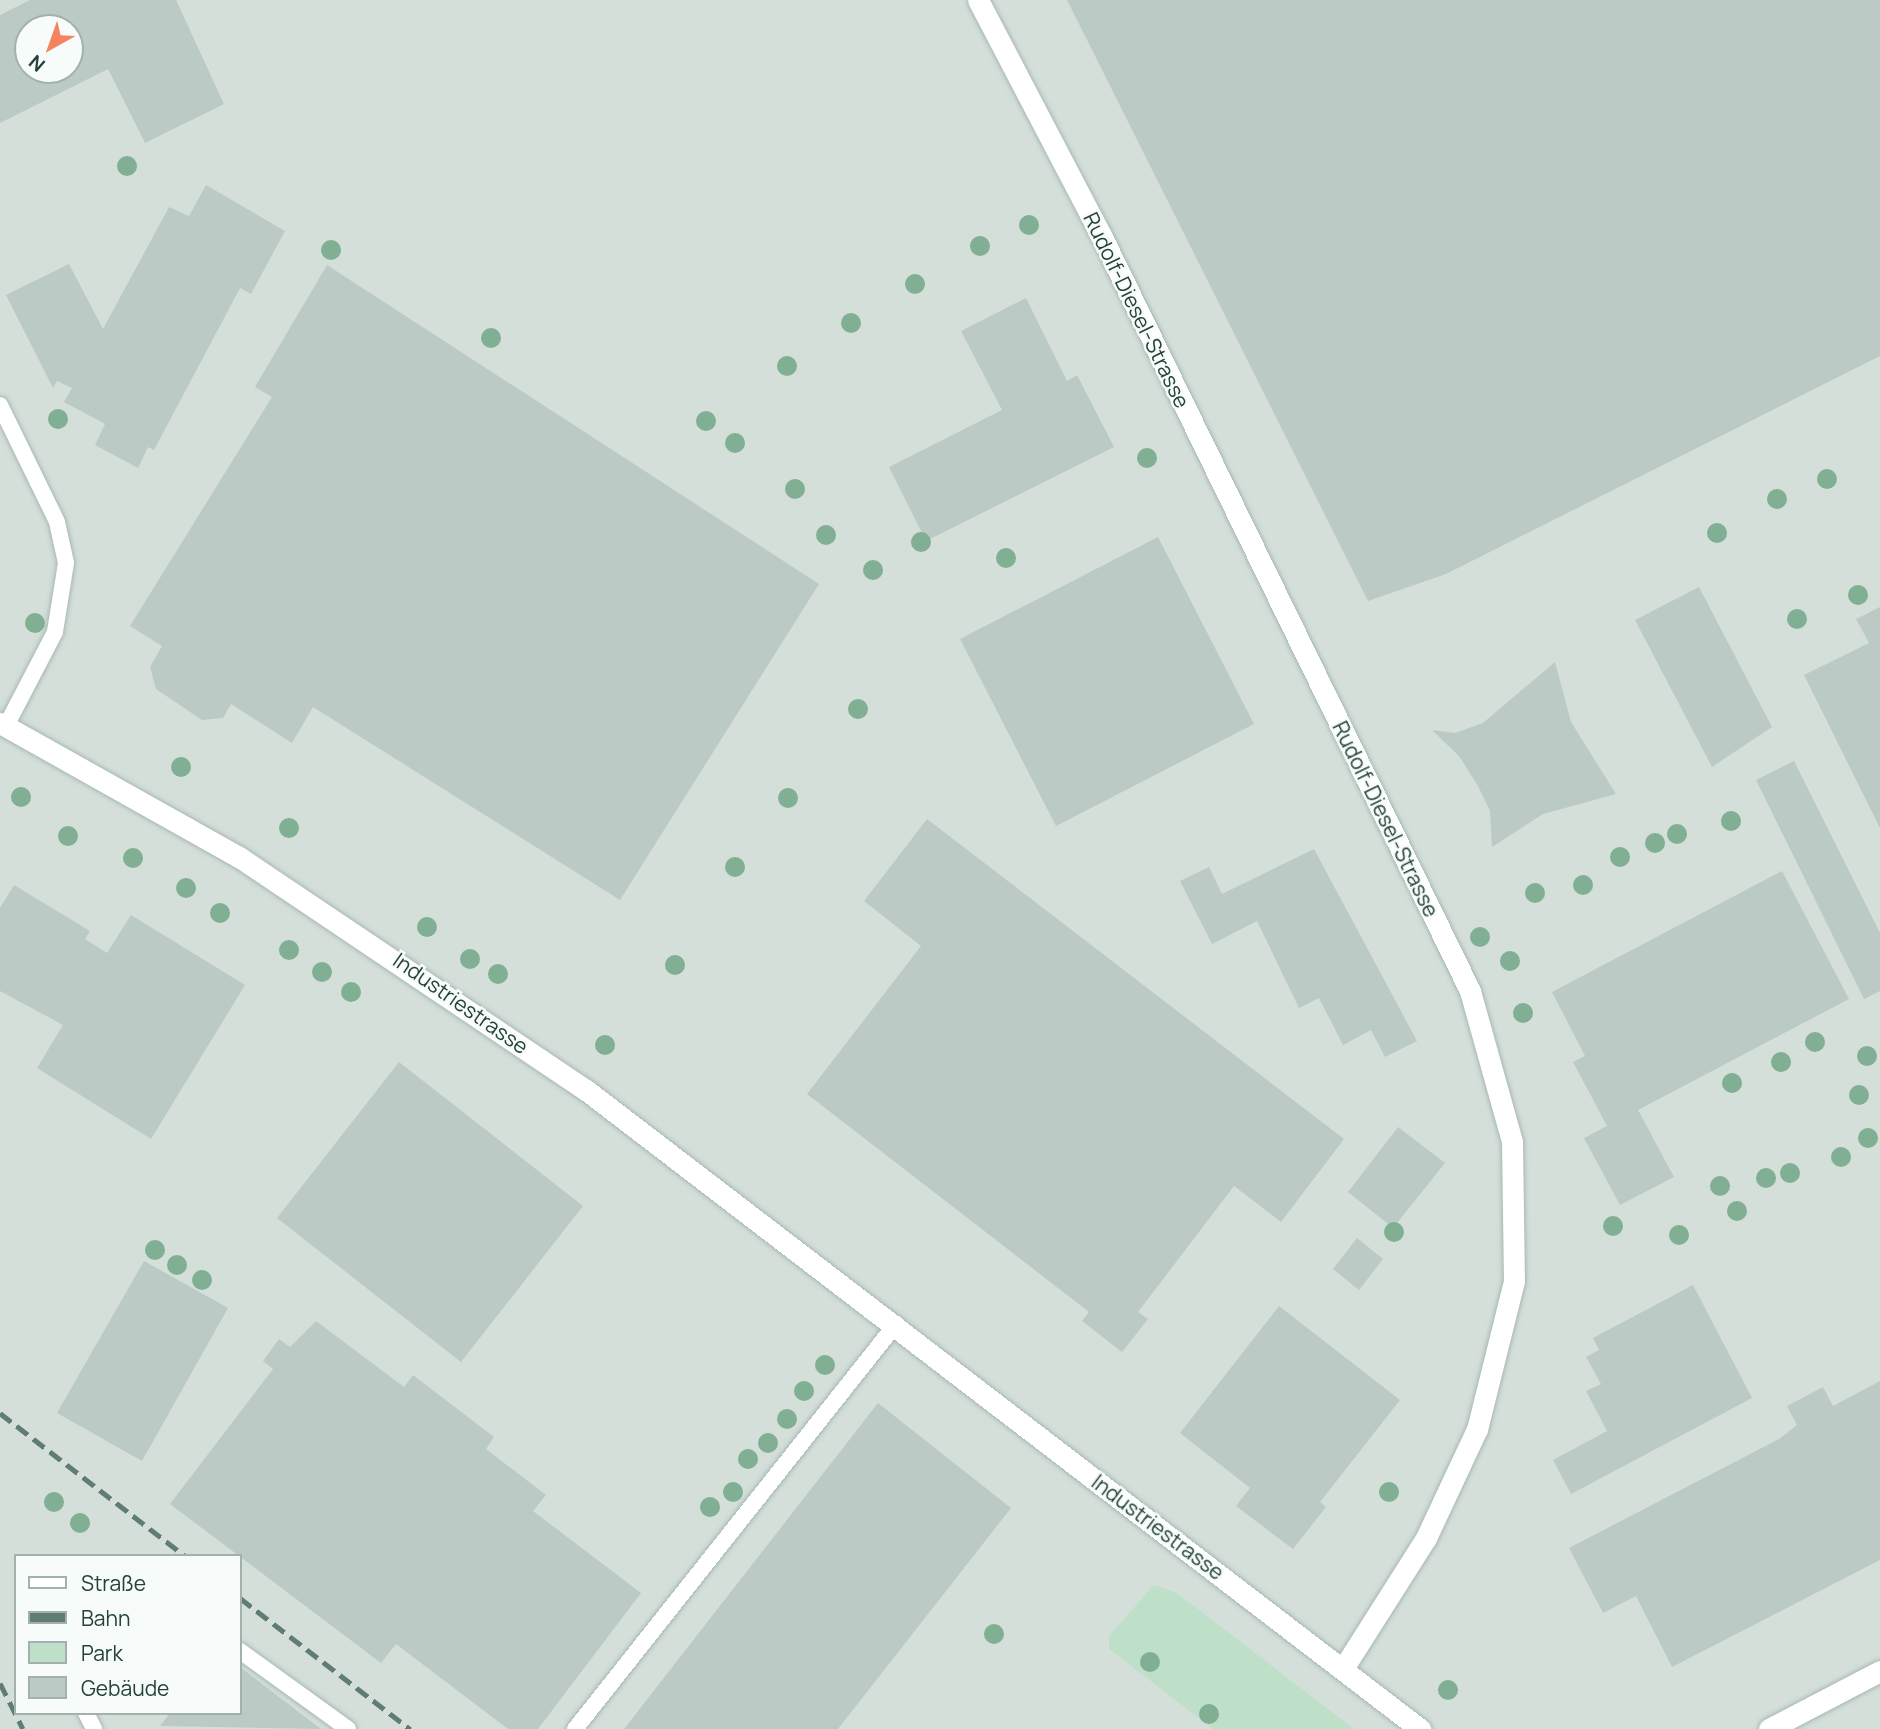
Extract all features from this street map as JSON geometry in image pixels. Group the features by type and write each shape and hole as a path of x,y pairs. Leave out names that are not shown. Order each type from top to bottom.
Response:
{"street":[{"name":"Rudolf-Diesel-Strasse","path":"978,0 1101,235 1470,991 1512,1142 1514,1281 1477,1429 1426,1538 1343,1669"},
{"name":"Industriestrasse","path":"3,725 239,857 415,970 896,1324 1420,1729"},
{"path":"1769,1729 1880,1671"}],"lane":[{"path":"0,405 57,522 66,563 55,632 3,725"},
{"path":"575,1729 896,1324"},
{"path":"242,1652 348,1729"}],"shaded area":[{"path":"0,0 1880,0 1880,1729 0,1729"}],"green space":[{"path":"1154,1585 1177,1593 1354,1729 1213,1729 1109,1649 1109,1636"}],"building":[{"path":"30,0 176,0 224,104 145,143 108,69 84,81 84,14 14,14 14,84 78,84 0,123 0,15"},
{"path":"1067,0 1880,0 1880,356 1446,574 1368,601"},
{"path":"206,185 285,231 251,294 240,288 154,450 148,447 138,468 95,445 105,424 64,402 72,388 57,381 53,388 6,295 69,264 103,329 169,207 189,216"},
{"path":"327,265 819,584 620,900 313,707 292,743 231,704 223,718 202,720 156,689 150,667 162,646 130,626 272,397 255,387"},
{"path":"1026,298 1067,381 1077,375 1114,447 926,541 889,467 1002,410 961,331"},
{"path":"1158,537 1254,724 1056,826 960,639"},
{"path":"1699,587 1772,727 1712,767 1635,620"},
{"path":"1880,607 1880,828 1804,675 1869,643 1856,619"},
{"path":"1555,662 1571,722 1616,794 1543,814 1492,847 1490,811 1478,786 1459,756 1432,730 1455,733 1483,723"},
{"path":"1794,761 1880,933 1880,991 1864,999 1756,780"},
{"path":"927,819 1344,1139 1281,1222 1234,1186 1138,1312 1148,1319 1122,1352 1082,1321 1089,1312 807,1094 921,946 864,901"},
{"path":"1314,849 1417,1041 1385,1057 1371,1030 1343,1045 1319,998 1299,1008 1257,921 1212,944 1180,881 1209,867 1222,894"},
{"path":"1782,871 1849,999 1638,1110 1674,1177 1620,1205 1584,1138 1607,1126 1573,1062 1585,1056 1552,992"},
{"path":"14,885 90,931 85,939 107,953 131,915 245,985 151,1139 37,1068 63,1025 0,991 0,908"},
{"path":"399,1062 583,1206 461,1362 277,1218"},
{"path":"1398,1127 1445,1163 1393,1228 1348,1192"},
{"path":"1357,1238 1383,1259 1359,1290 1333,1269"},
{"path":"144,1261 228,1308 142,1461 57,1413"},
{"path":"1693,1285 1752,1398 1571,1494 1553,1460 1607,1431 1586,1391 1601,1384 1586,1357 1599,1350 1593,1338"},
{"path":"1279,1306 1400,1400 1320,1502 1326,1507 1293,1549 1236,1506 1250,1488 1180,1433"},
{"path":"316,1321 404,1387 413,1375 494,1437 486,1449 546,1495 533,1511 641,1593 538,1729 508,1729 396,1644 381,1663 242,1558 242,1554 236,1554 170,1504 273,1369 263,1361 279,1339 290,1347"},
{"path":"1880,1381 1880,1560 1672,1667 1636,1596 1603,1613 1569,1548 1779,1439 1797,1425 1787,1406 1823,1387 1833,1406"},
{"path":"878,1403 1011,1508 838,1729 624,1729"},
{"path":"242,1669 321,1729 160,1726 168,1715 242,1715"}],"railway":[{"path":"0,1413 182,1554"},
{"path":"242,1600 410,1729"},
{"path":"0,1683 14,1711"},
{"path":"16,1715 23,1729"}]}
